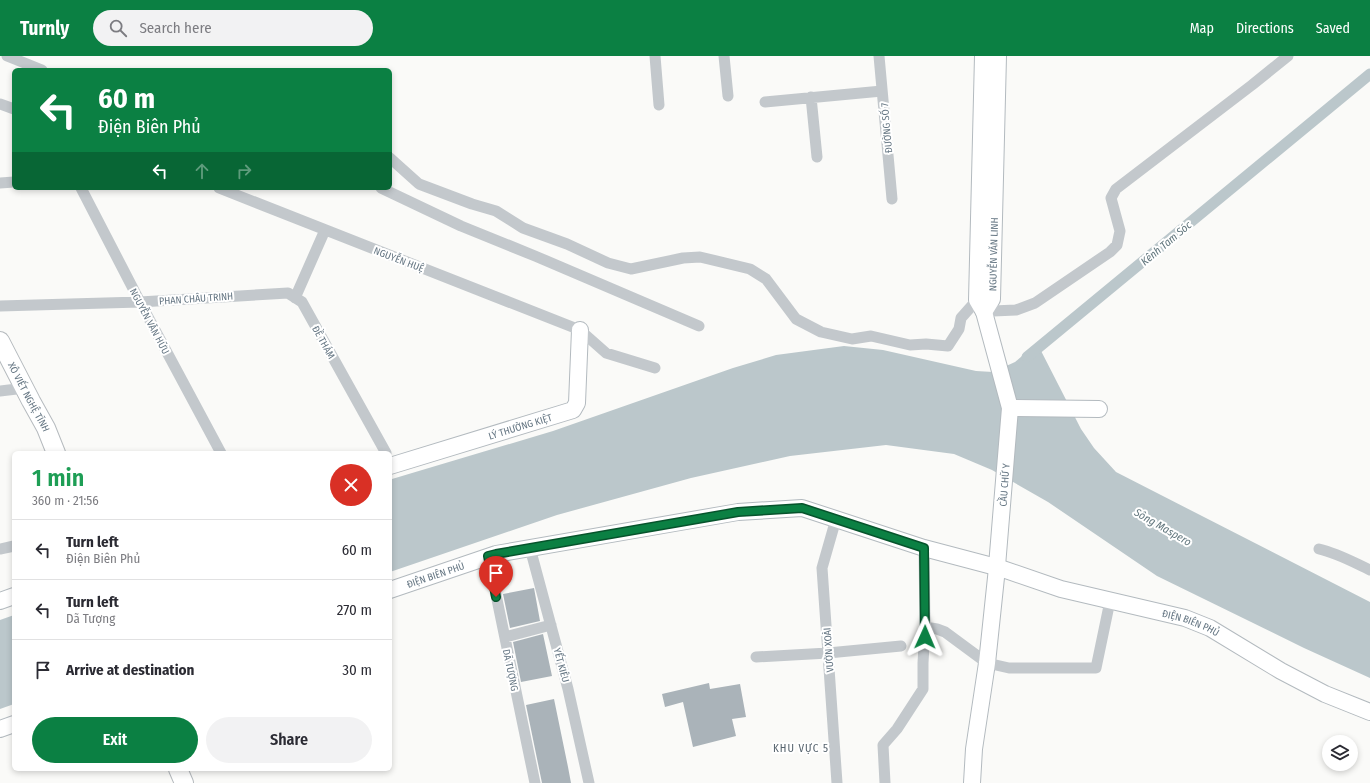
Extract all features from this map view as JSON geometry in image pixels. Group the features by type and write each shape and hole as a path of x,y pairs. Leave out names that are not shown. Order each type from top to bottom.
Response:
{"main road":[{"name":"XÔ VIẾT NGHỆ TĨNH","path":"0,341 25,388 30,401 46,428 55,451"},
{"path":"179,771 184,783"}],"street":[{"path":"7,56 37,68"},
{"path":"655,56 659,105"},
{"path":"724,56 728,96"},
{"name":"ĐƯỜNG SỐ 7","path":"879,56 892,199"},
{"name":"NGUYỄN VĂN LINH","path":"983,56 989,96 984,303"},
{"name":"NGUYỄN VĂN LINH","path":"989,96 998,56"},
{"path":"392,160 419,184 472,204 496,211 523,228 567,244 608,263 631,269 683,258 700,257 750,269 766,278 796,319 821,332 852,339 871,336 910,345 926,344 948,346 959,329 961,318 984,303 993,311 1016,310 1035,303 1110,252 1117,245 1120,231 1111,198 1116,189 1288,56"},
{"path":"765,102 882,91"},
{"path":"811,97 817,157"},
{"path":"0,104 12,108"},
{"path":"0,183 12,182"},
{"name":"NGUYỄN VĂN HỮU","path":"82,190 140,302 221,451"},
{"name":"NGUYỄN HUỆ","path":"224,190 580,330"},
{"path":"385,190 460,226 535,256 699,326"},
{"path":"295,298 325,230"},
{"name":"PHAN CHÂU TRINH","path":"0,306 140,302 288,293 295,298"},
{"name":"ĐỀ THÁM","path":"295,298 302,302 384,451"},
{"name":"CẦU CHỮ Y","path":"972,783 974,749 987,663 997,566 1010,408 984,303"},
{"path":"580,330 606,353 656,368"},
{"name":"LÝ THƯỜNG KIỆT","path":"392,460 573,410 577,403 580,330"},
{"path":"0,391 25,388"},
{"path":"1010,408 1099,409"},
{"name":"ĐIỆN BIÊN PHỦ","path":"392,589 488,556 738,512 802,508 924,548 997,566 1060,589 1185,618 1210,628 1294,678 1325,694 1370,712"},
{"name":"VƯỜN XOÀI","path":"836,519 822,568 837,783"},
{"path":"0,549 12,546"},
{"name":"YẾT KIÊU","path":"530,548 568,689 589,783"},
{"path":"885,783 883,745 897,729 923,689 925,627 924,548"},
{"path":"1319,549 1332,552 1370,570"},
{"name":"DÃ TƯỢNG","path":"488,556 535,783"},
{"path":"0,601 12,597"},
{"path":"925,627 945,632 987,663 1009,668 1096,668 1110,601"},
{"path":"505,637 551,625"},
{"path":"756,657 828,653 901,646"},
{"path":"0,729 12,725"}],"water":[{"name":"Sông Maspero","path":"1037,343 1081,429 1094,448 1116,472 1370,602 1370,678 1304,648 1157,576 1048,502 992,470 954,454 886,445 790,456 691,478 557,515 392,571 392,479 553,431 733,368 776,355 844,346 883,350 976,371 993,372 1015,362"},
{"path":"12,616 12,705 0,709 0,620"}],"building":[{"path":"534,588 540,621 510,628 503,594"},
{"path":"543,634 552,676 521,682 513,642"},
{"path":"709,683 710,689 740,684 746,717 732,719 736,736 693,747 683,702 665,707 662,694"},
{"path":"554,699 571,783 542,783 526,705"}],"waterway":[{"name":"Kênh Tam Sóc","path":"1027,357 1370,74"}],"district":[{"name":"KHU VỰC 5","path":"801,748"}],"route":[{"path":"496,597 488,556 738,512 802,508 924,548 925,637"}]}
